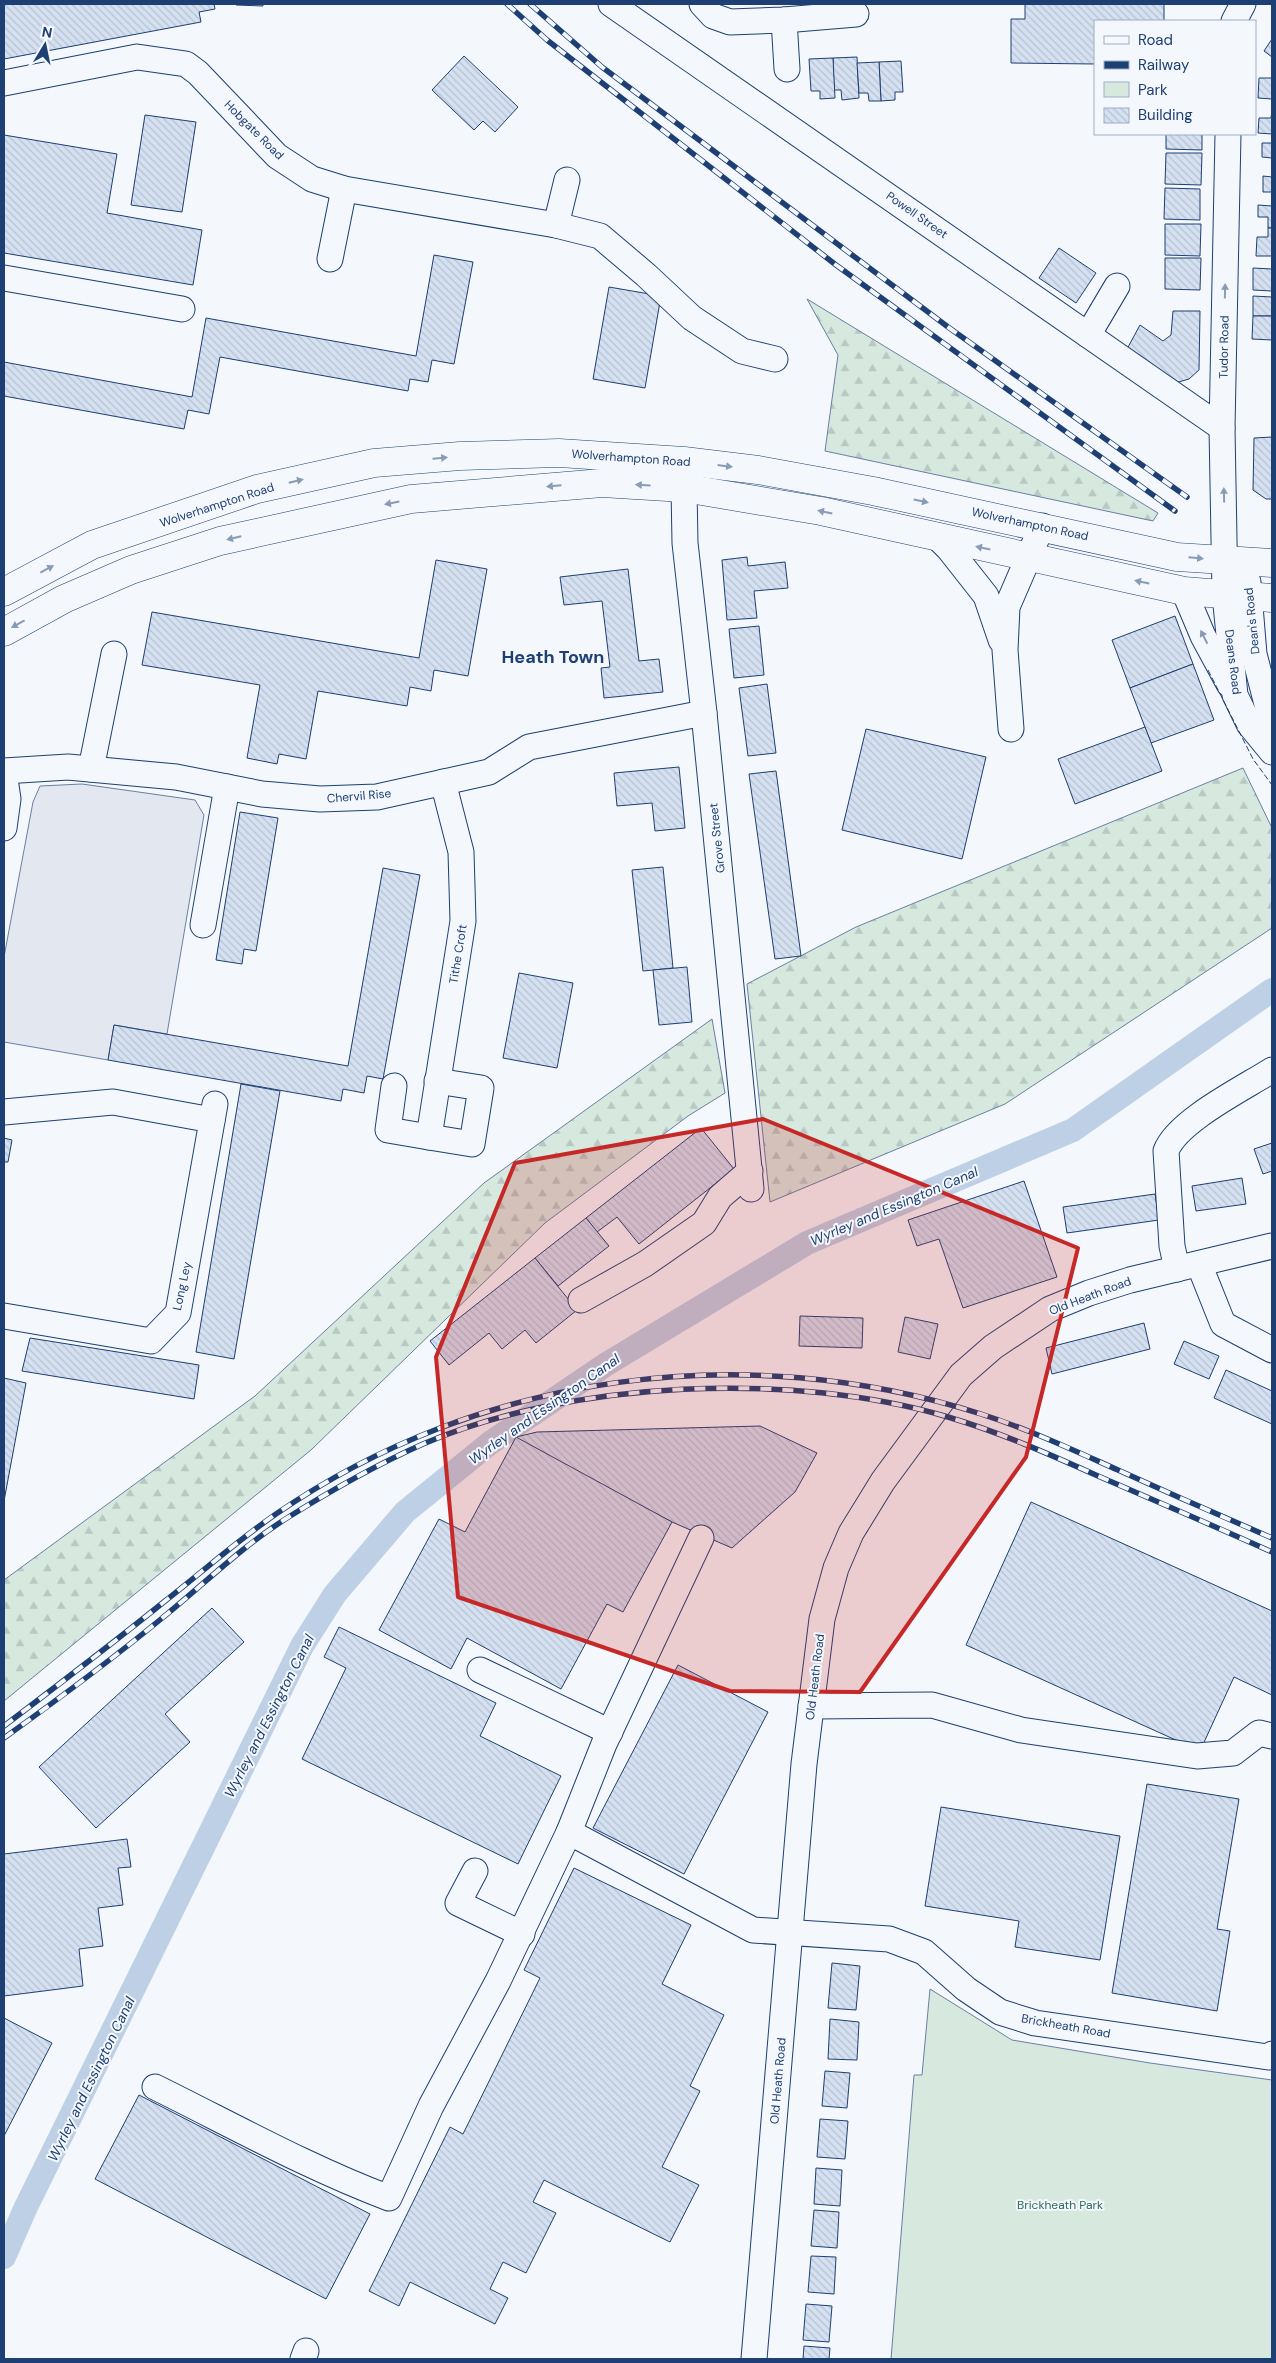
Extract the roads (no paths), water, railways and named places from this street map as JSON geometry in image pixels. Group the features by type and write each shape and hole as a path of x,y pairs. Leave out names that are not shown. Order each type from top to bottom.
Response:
{"main road":[{"name":"Wolverhampton Road","path":"4,592 92,545 257,489 374,463 460,456 559,453 684,474 821,511 1184,591 1249,597"},
{"name":"Wolverhampton Road","path":"4,632 64,599 131,570 220,541 410,499 602,483 684,474 758,470 1042,526 1177,557 1272,563"}],"street":[{"name":"Powell Street","path":"612,4 1222,428"},
{"path":"702,4 713,16 730,22 856,14"},
{"path":"1235,20 1243,4"},
{"path":"784,20 787,69"},
{"name":"Hobgate Road","path":"4,84 137,57 186,64 198,73 277,156 312,179 344,189 556,225 600,236 692,318 742,351 775,359"},
{"name":"Tudor Road","path":"1225,561 1222,428 1228,135"},
{"path":"556,225 567,180"},
{"path":"330,260 344,189"},
{"path":"4,278 182,309"},
{"path":"1088,335 1117,286"},
{"name":"Grove Street","path":"581,1300 645,1264 704,1223 720,1197 750,1180 704,713 684,543 684,474"},
{"path":"1012,729 1005,650 1007,607 1042,526"},
{"path":"938,538 959,561 986,596 1005,650"},
{"name":"Dean's Road","path":"1225,561 1248,582 1254,654 1272,723"},
{"path":"1184,591 1203,636 1236,695"},
{"name":"Deans Road","path":"1249,597 1236,695 1250,724 1272,752"},
{"path":"91,769 114,654"},
{"name":"Dean's Road","path":"1272,658 1269,670 1272,723"},
{"name":"Chervil Rise","path":"4,828 8,799 4,771 68,767 176,777 262,794 320,799 377,797 489,772 529,747 704,713"},
{"name":"Tithe Croft","path":"429,1136 463,921 461,852 443,782"},
{"path":"203,925 227,787"},
{"path":"1272,1070 1184,1126 1169,1141 1166,1151 1172,1246 1188,1267 1222,1324 1272,1350"},
{"path":"394,1086 388,1130 472,1144 481,1088 436,1089"},
{"name":"Long Ley","path":"4,1112 113,1102 213,1112 178,1314 151,1341 4,1316"},
{"name":"Old Heath Road","path":"754,2359 804,1764 822,1619 836,1568 851,1534 883,1481 961,1375 993,1347 1050,1309 1130,1280 1272,1246"},
{"path":"155,2087 268,2143 363,2188 389,2198 431,2106 522,1934 569,1832 610,1732 701,1538"},
{"path":"480,1670 610,1732"},
{"path":"811,1706 932,1705 1021,1730 1197,1756 1233,1754 1259,1733 1272,1736"},
{"name":"Brickheath Road","path":"569,1832 753,1930 889,1939 924,1952 966,1989 1000,2012 1035,2022 1268,2057 1272,2054"},
{"path":"475,1871 458,1903 522,1934"}],"waterway":[{"name":"Wyrley and Essington Canal","path":"4,2257 25,2209 302,1646 335,1594 405,1512 490,1443 605,1365 807,1243 1073,1130 1272,990"}],"railway":[{"path":"507,4 547,40 836,265 1175,511"},
{"path":"530,4 602,67 948,327 1187,497"},
{"path":"4,1726 105,1649 262,1524 355,1466 439,1428 527,1400 616,1383 708,1375 800,1378 891,1391 981,1414 1016,1426 1272,1538"},
{"path":"4,1738 122,1650 254,1541 287,1518 337,1488 423,1444 482,1423 546,1406 614,1395 683,1389 753,1388 822,1393 887,1402 948,1417 1005,1436 1272,1552"}],"district":[{"name":"Heath Town","path":"553,657"}],"park label":[{"name":"Brickheath Park","path":"1060,2205"}]}
